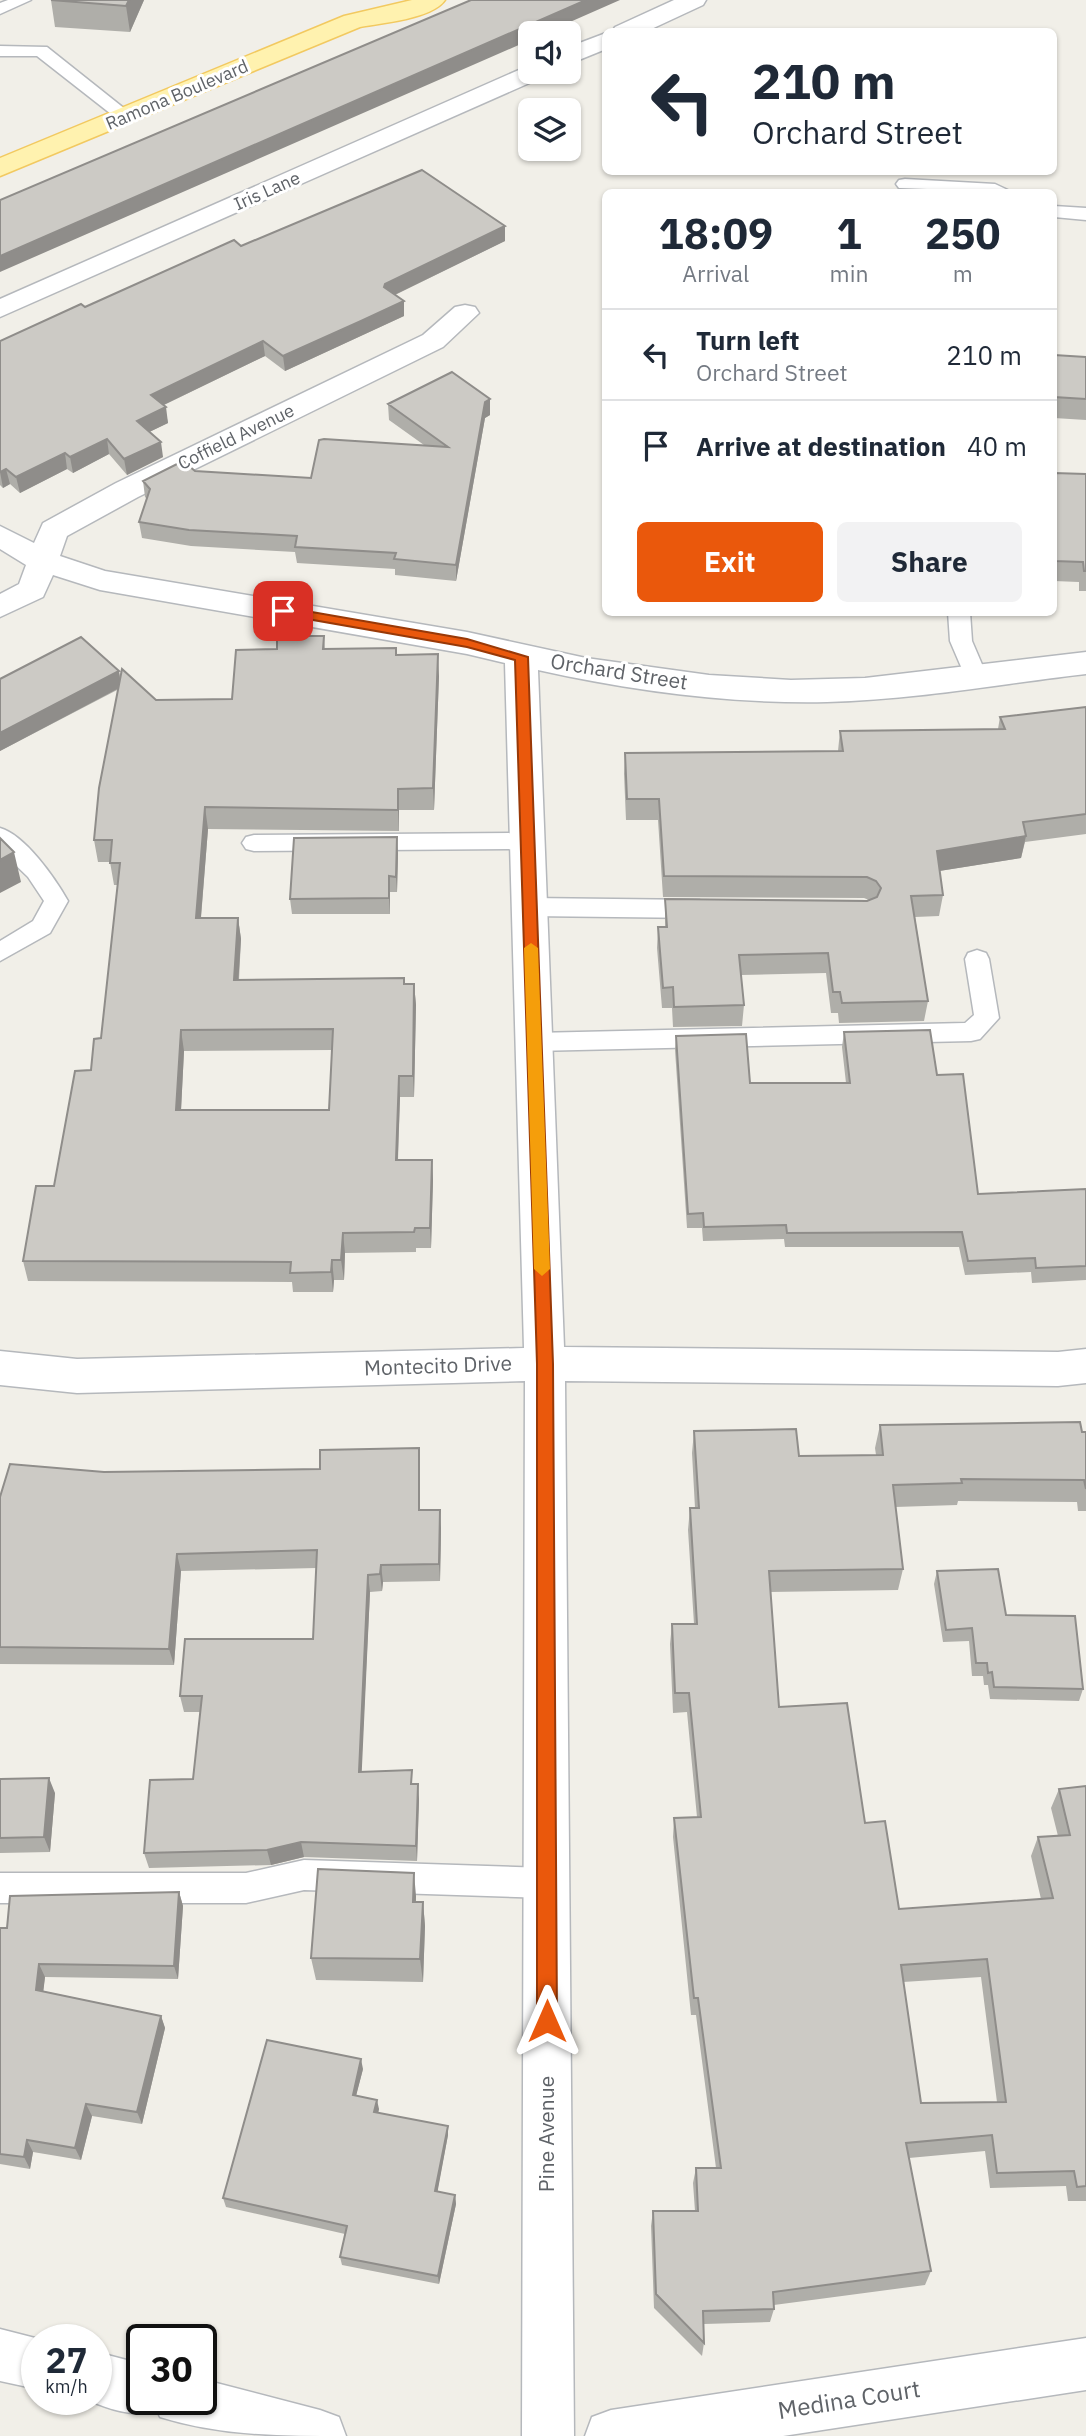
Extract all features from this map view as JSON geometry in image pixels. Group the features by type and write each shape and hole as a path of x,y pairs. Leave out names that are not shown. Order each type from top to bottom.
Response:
{"main road":[{"name":"Ramona Boulevard","path":"353,21 374,0"},
{"name":"Ramona Boulevard","path":"0,168 353,21 410,10 433,0"}],"street":[{"path":"633,28 694,0"},
{"path":"581,51 602,42"},
{"name":"Iris Lane","path":"0,309 518,79"},
{"name":"Coffield Avenue","path":"0,607 32,590 54,530 127,491 433,341 465,313"},
{"name":"Orchard Street","path":"0,536 41,560 100,580 467,643 521,657 683,683 792,691 874,687 1086,663"},
{"name":"Pine Avenue","path":"521,657 545,1364 548,2436"},
{"name":"Montecito Drive","path":"0,1368 78,1376 545,1364 1058,1369 1086,1366"},
{"path":"0,2355 21,2360"},
{"name":"Medina Court","path":"611,2436 1086,2364"},
{"path":"217,2409 320,2436"}],"lane":[{"path":"0,9 23,0"},
{"path":"0,51 41,51 126,117"},
{"path":"905,184 995,189"},
{"path":"1057,212 1086,214"},
{"path":"959,616 961,641 976,676"},
{"path":"0,836 36,871 55,901 42,926 0,952"},
{"path":"254,843 527,841"},
{"path":"530,907 725,909"},
{"path":"534,1042 971,1032 987,1018 977,959"},
{"path":"0,1888 246,1888 304,1875 546,1883"}],"building":[{"path":"51,0 129,0 126,6"},
{"path":"471,0 586,0 538,21 518,21 518,30 0,256 0,200"},
{"path":"422,170 505,226 385,284 384,287 404,301 283,356 263,341 151,395 166,407 137,421 161,442 124,459 107,439 70,457 65,453 16,477 6,469 0,472 0,341 81,304 85,307 234,240 241,246"},
{"path":"1057,355 1086,357 1086,399 1057,397"},
{"path":"452,372 490,399 485,402 456,565 394,559 396,553 295,547 297,536 189,530 139,522 150,489 143,481 183,461 195,471 311,478 319,440 448,447 388,404"},
{"path":"1057,473 1086,474 1086,571 1083,562 1057,561"},
{"path":"277,636 324,636 323,649 396,648 396,655 438,654 433,788 398,789 398,810 205,807 196,918 238,918 234,980 404,978 404,984 414,984 413,1076 399,1076 396,1160 432,1160 430,1228 415,1228 414,1232 343,1233 341,1260 332,1260 331,1272 290,1273 291,1262 23,1261 36,1186 54,1186 75,1071 91,1070 94,1039 101,1038 120,863 110,863 112,840 94,840 99,788 122,669 156,700 232,699 236,650 277,649","holes":["333,1029 329,1110 176,1110 181,1030"]},
{"path":"81,637 119,671 0,733 0,679"},
{"path":"1086,707 1086,814 1023,822 1026,836 937,851 943,895 911,896 928,1001 842,1003 840,992 833,992 828,953 739,955 744,1005 674,1007 673,987 663,988 658,927 667,927 665,899 867,901 877,897 881,888 876,881 867,877 664,876 659,799 627,799 625,753 843,751 840,731 1005,729 1000,717"},
{"path":"397,837 396,877 389,876 389,898 290,899 294,838"},
{"path":"0,838 14,852 0,860"},
{"path":"930,1030 937,1075 963,1074 978,1194 1086,1189 1086,1266 1036,1268 1035,1258 968,1261 962,1232 787,1233 786,1225 704,1227 703,1213 688,1214 676,1036 746,1034 750,1083 850,1083 844,1032"},
{"path":"1080,1422 1082,1432 1086,1432 1086,1489 1084,1480 961,1479 962,1483 893,1485 903,1569 769,1571 779,1707 847,1703 865,1823 885,1821 899,1909 1053,1898 1038,1837 1070,1835 1059,1789 1086,1786 1086,2186 1077,2187 1074,2171 997,2173 992,2135 906,2143 931,2271 773,2292 774,2309 703,2311 704,2343 656,2294 653,2211 698,2211 696,2168 721,2168 698,1998 694,1998 674,1818 701,1817 689,1693 675,1693 672,1624 697,1624 690,1508 699,1508 694,1431 796,1429 799,1456 883,1455 880,1425","holes":["987,1959 1006,2102 921,2103 901,1965"]},
{"path":"419,1448 419,1510 440,1510 439,1564 381,1565 380,1574 368,1575 359,1772 412,1770 411,1784 418,1784 416,1846 301,1842 267,1850 144,1853 150,1780 193,1779 202,1696 180,1696 185,1639 313,1639 317,1550 177,1554 169,1649 0,1647 0,1497 10,1464 104,1472 320,1469 320,1450"},
{"path":"998,1569 1006,1615 1075,1616 1083,1689 994,1687 992,1672 988,1673 987,1663 976,1663 972,1628 946,1630 937,1571"},
{"path":"49,1778 44,1837 0,1838 0,1779"},
{"path":"318,1869 414,1873 413,1902 423,1902 420,1959 311,1958"},
{"path":"179,1892 174,1966 39,1964 36,1990 161,2016 137,2112 86,2104 75,2148 27,2140 24,2157 0,2154 0,1928 7,1928 10,1896"},
{"path":"267,2040 361,2059 353,2095 377,2100 374,2112 448,2126 435,2191 455,2195 438,2276 340,2257 347,2226 223,2198"}],"slow traffic":[{"path":"531,948 542,1269"}],"route":[{"path":"283,611 467,643 521,657 545,1364 547,2021"}]}
